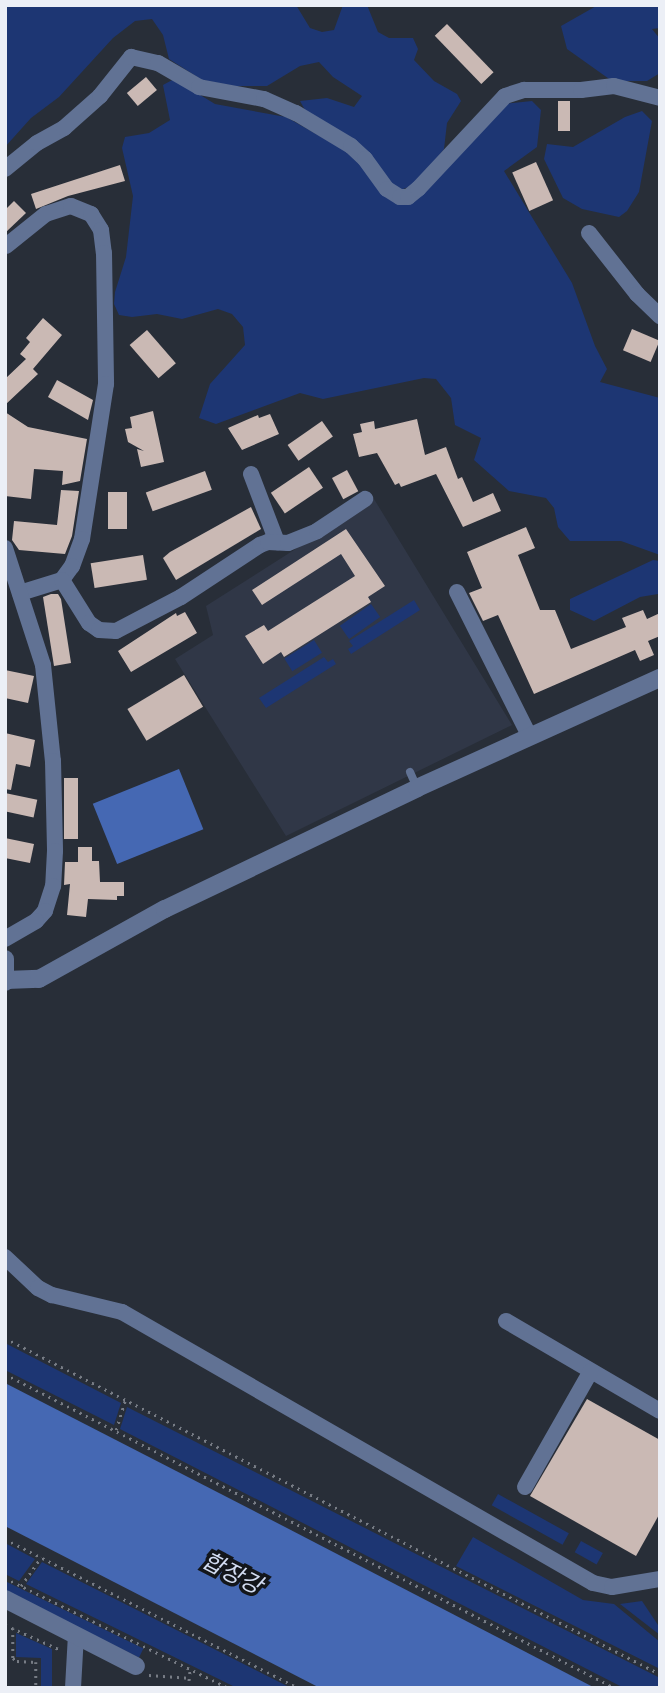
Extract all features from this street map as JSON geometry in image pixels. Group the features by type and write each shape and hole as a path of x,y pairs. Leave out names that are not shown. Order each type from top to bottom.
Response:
{"street":[{"path":"5,169 37,144 64,128 100,96 131,57 158,63 200,87 264,99 296,113 351,146 365,159 387,189 400,197 408,197 418,189 505,96 524,90 581,90 614,86 660,98"},
{"path":"6,246 46,214 71,206 92,214 101,230 106,384 82,539 72,566 62,580 20,593"},
{"path":"589,233 638,294 660,316"},
{"path":"251,474 277,542"},
{"path":"62,580 89,624 110,633 181,597 260,545 288,542 317,531 365,499"},
{"path":"5,548 43,665 53,761 55,852 53,886 45,911 36,921 5,939"},
{"path":"457,592 530,737"},
{"path":"5,959 6,981 39,979 118,932 414,780 530,737 660,678"},
{"path":"5,1257 38,1288 52,1295 122,1312 593,1583 612,1587 660,1579"},
{"path":"506,1321 660,1410"},
{"path":"525,1488 591,1371"},
{"path":"6,1602 136,1666"},
{"path":"73,1688 76,1635"}],"path":[{"path":"5,1338 660,1674"},
{"path":"5,1374 615,1688"},
{"path":"116,1431 125,1400"},
{"path":"5,1539 299,1688"},
{"path":"21,1586 41,1557"},
{"path":"5,1578 229,1688"},
{"path":"5,1625 73,1657"},
{"path":"13,1628 13,1658 17,1661 36,1662 36,1688"},
{"path":"188,1688 190,1669"}],"shaded area":[{"path":"5,5 296,5 310,28 322,32 334,30 343,5 367,5 378,32 389,38 413,38 418,49 414,60 434,81 457,94 461,101 447,123 444,149 418,184 400,190 305,110 300,101 327,98 354,107 362,96 333,77 319,62 300,66 267,86 234,86 202,80 169,59 163,35 152,19 135,21 113,38 59,97 31,118 5,147"},
{"path":"598,5 660,5 660,28 652,29 660,39 660,73 647,81 612,81 567,49 561,26"},
{"path":"174,79 215,104 286,117 341,148 359,162 396,204 409,205 503,104 532,101 541,110 537,147 504,171 572,283 595,346 607,369 600,382 660,398 660,555 621,541 570,541 558,527 554,508 546,498 509,491 474,460 481,438 455,425 451,398 436,379 424,378 323,399 300,393 216,424 199,418 210,384 245,345 243,327 232,314 218,309 182,319 157,314 132,317 119,315 114,304 126,257 133,196 122,148 125,137 149,133 170,120 163,85"},
{"path":"642,111 652,121 639,192 627,211 619,217 582,209 563,198 544,159 547,144 573,147 625,117"},
{"path":"374,499 512,725 286,836 175,659 213,635 206,606"},
{"path":"653,560 660,561 658,594 640,597 594,621 570,610 570,599"},
{"path":"414,600 420,610 351,654 348,649 353,646 349,641"},
{"path":"371,604 380,617 349,639 340,626"},
{"path":"314,640 322,653 292,671 284,659"},
{"path":"324,657 328,662 333,659 336,664 266,708 259,698"},
{"path":"5,1343 121,1403 114,1425 5,1370"},
{"path":"127,1407 660,1678 660,1688 624,1688 120,1429"},
{"path":"498,1494 569,1533 563,1545 492,1505"},
{"path":"473,1537 583,1600 614,1604 660,1642 660,1669 456,1566"},
{"path":"581,1541 603,1553 597,1564 575,1552"},
{"path":"5,1543 35,1559 19,1581 5,1574"},
{"path":"42,1562 291,1688 237,1688 26,1584"},
{"path":"5,1581 143,1649 139,1657 5,1592"},
{"path":"642,1601 658,1625 660,1635 620,1604"},
{"path":"16,1633 52,1649 52,1688 41,1688 41,1658 16,1657"}],"water":[{"path":"179,769 203,829 117,864 93,804"},
{"name":"합장강","path":"5,1383 595,1688 320,1688 5,1526"}],"building":[{"path":"447,24 494,72 481,84 435,36"},
{"path":"146,77 157,90 138,106 127,93"},
{"path":"558,101 570,101 570,131 558,131"},
{"path":"536,162 553,200 529,211 512,173"},
{"path":"120,165 125,181 68,196 36,209 31,194"},
{"path":"14,201 26,213 5,233 5,210"},
{"path":"43,318 62,335 33,369 38,374 5,405 5,379 26,359 20,354 30,342 26,338"},
{"path":"632,329 660,341 651,362 623,350"},
{"path":"147,330 176,363 159,378 130,345"},
{"path":"57,380 93,400 88,420 48,397"},
{"path":"153,411 164,462 141,467 137,449 144,451 128,442 125,429 132,428 130,417"},
{"path":"5,412 28,427 87,439 80,481 62,485 63,471 34,469 31,499 5,496"},
{"path":"270,414 279,434 242,450 228,428 258,415 259,418"},
{"path":"417,419 425,455 446,447 458,479 462,477 473,502 493,493 501,511 463,527 436,474 401,487 399,483 395,485 377,453 359,457 353,434 362,432 360,424 374,421 375,429"},
{"path":"322,421 333,437 298,461 288,445"},
{"path":"309,467 323,488 285,513 271,493"},
{"path":"347,470 358,491 343,499 332,478"},
{"path":"205,471 212,490 153,511 146,493"},
{"path":"61,490 79,491 72,536 65,554 19,550 12,540 14,521 57,525"},
{"path":"108,492 127,492 127,529 108,529"},
{"path":"251,507 261,529 176,580 163,558"},
{"path":"526,527 535,548 518,555 540,610 555,610 571,649 626,627 622,618 643,610 647,619 660,613 660,636 648,641 654,655 640,661 635,650 534,694 498,615 483,621 469,593 482,588 467,552"},
{"path":"346,529 385,586 368,597 371,602 284,657 281,652 263,664 245,636 264,625 268,631 355,576 341,554 262,605 252,590"},
{"path":"143,555 147,580 95,588 91,563"},
{"path":"58,594 61,599 71,663 54,666 43,597"},
{"path":"185,612 197,633 131,672 118,651 176,613 177,616"},
{"path":"5,670 34,676 28,703 5,698"},
{"path":"184,675 203,707 146,741 127,709"},
{"path":"5,733 35,740 30,767 16,764 11,790 5,789"},
{"path":"64,778 78,778 78,839 64,839"},
{"path":"5,793 37,800 34,817 5,811"},
{"path":"5,838 34,844 30,863 5,858"},
{"path":"78,847 92,847 92,861 99,861 100,882 124,882 124,896 117,896 117,900 88,899 86,917 67,915 70,884 64,885 65,862 78,862"},
{"path":"587,1399 660,1440 660,1513 636,1556 530,1496"}]}
